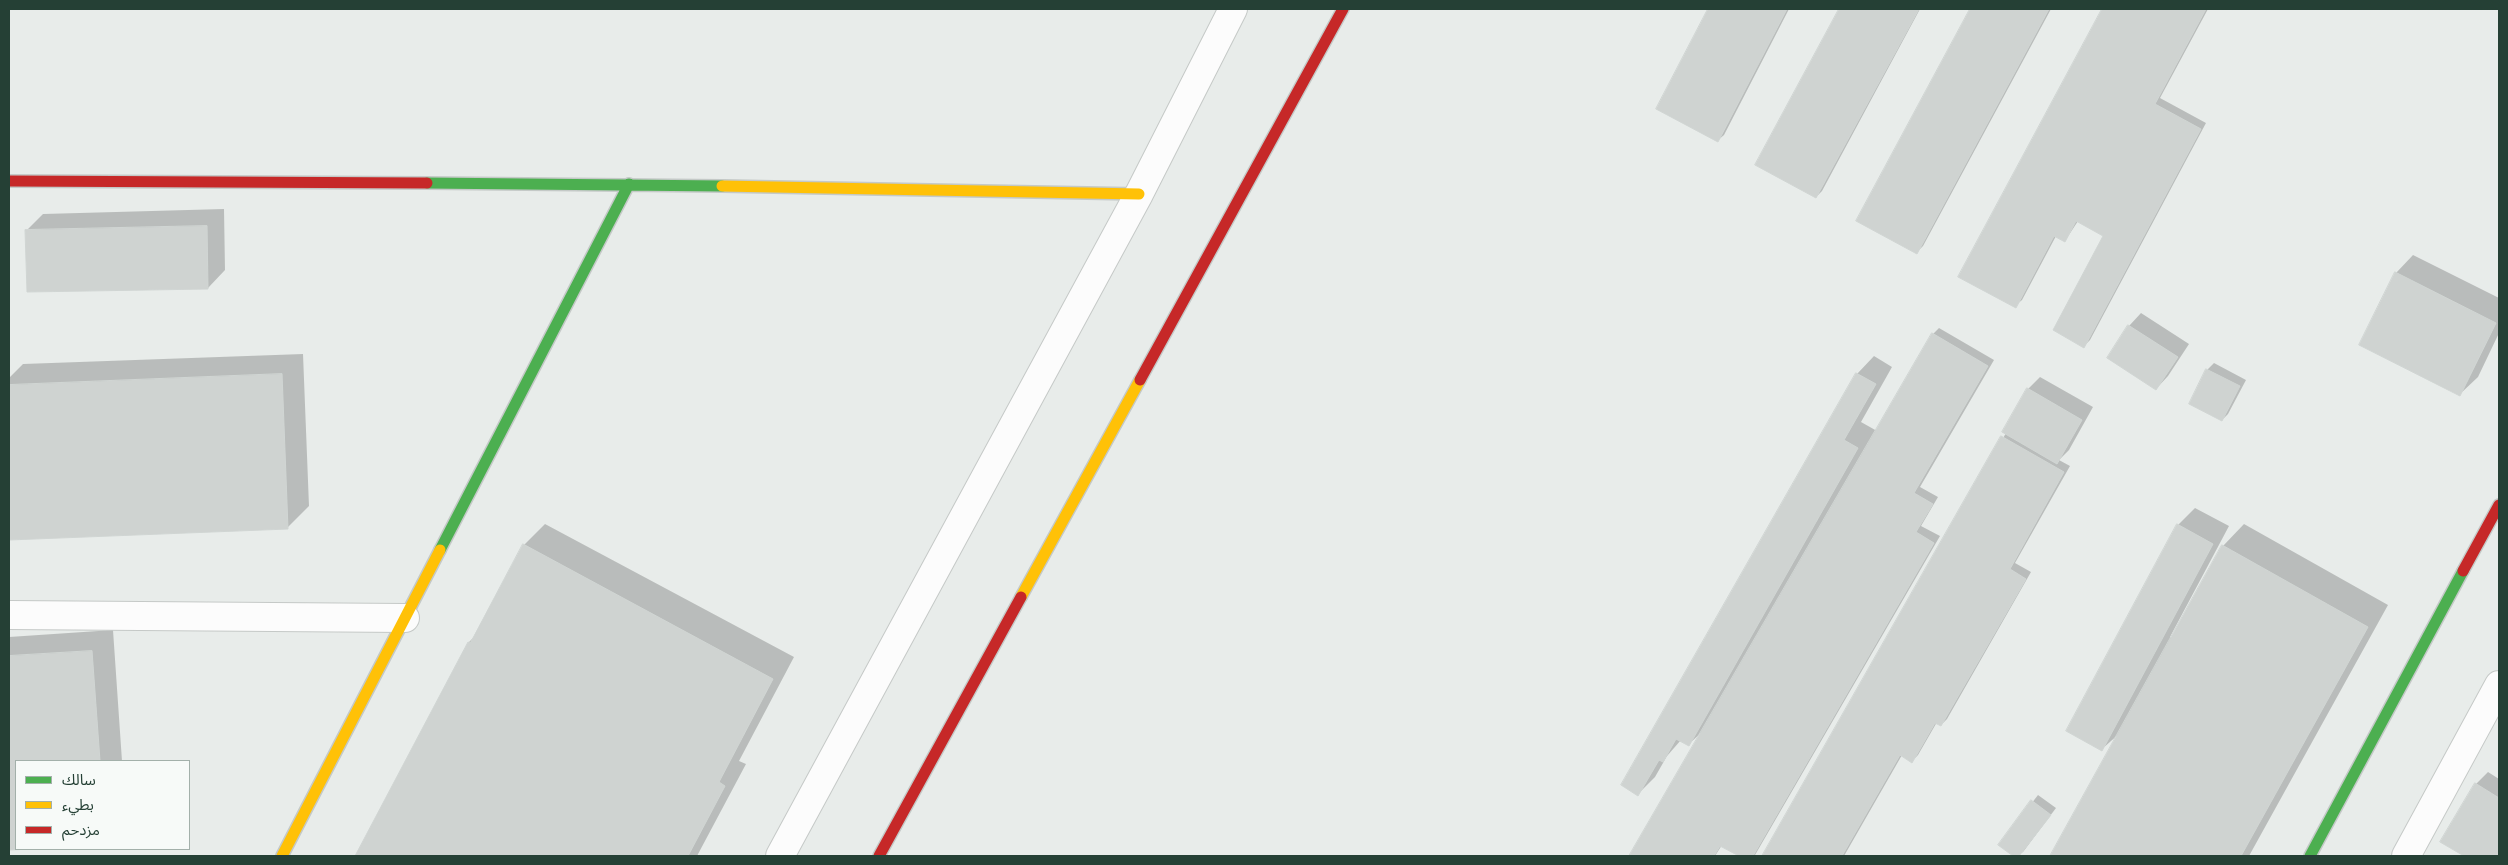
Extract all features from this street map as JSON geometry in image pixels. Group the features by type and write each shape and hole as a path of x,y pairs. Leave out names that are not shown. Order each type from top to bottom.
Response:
{"street":[{"path":"780,856 1139,194 1233,9"},
{"path":"879,856 1343,9"},
{"path":"9,181 629,184 1139,194"},
{"path":"282,856 629,184"},
{"path":"2310,856 2499,505"},
{"path":"9,615 405,618"},
{"path":"2406,856 2499,685"}],"building":[{"path":"1708,9 1787,9 1718,142 1656,109"},
{"path":"1839,9 1919,9 1816,198 1755,165"},
{"path":"1970,9 2049,9 1917,254 1856,221"},
{"path":"2102,9 2206,9 2155,104 2201,129 2084,348 2053,330 2103,236 2076,221 2065,242 2054,236 2016,308 1958,277"},
{"path":"207,226 208,289 27,292 25,230"},
{"path":"2395,272 2496,323 2460,396 2359,345"},
{"path":"2128,325 2178,357 2156,390 2107,358"},
{"path":"1932,333 1988,366 1914,493 1933,504 1916,532 1934,543 1753,856 1739,856 1720,846 1714,856 1629,856"},
{"path":"2206,369 2240,386 2222,421 2189,404"},
{"path":"1856,373 1876,384 1844,440 1858,448 1689,746 1676,739 1663,762 1659,760 1638,796 1621,785"},
{"path":"282,374 288,529 9,540 9,385"},
{"path":"2027,388 2082,420 2057,464 2002,432"},
{"path":"2001,436 2064,472 2010,569 2026,579 1941,726 1935,723 1912,763 1900,755 1842,856 1762,856"},
{"path":"2177,524 2213,544 2102,751 2066,731"},
{"path":"523,544 773,679 719,782 725,786 688,856 355,856 468,642 470,643"},
{"path":"2222,545 2368,627 2241,856 2050,856"},
{"path":"92,651 100,760 15,760 15,850 9,850 9,656"},
{"path":"2475,783 2499,798 2499,856 2464,856 2440,842"},
{"path":"2031,800 2051,815 2019,856 2013,856 1998,845"}],"traffic: fast":[{"path":"427,183 722,186"},
{"path":"440,550 629,184"},
{"path":"2310,856 2463,571"}],"traffic: slow":[{"path":"722,186 1139,194"},
{"path":"1021,597 1140,380"},
{"path":"282,856 440,550"}],"traffic: jam":[{"path":"1140,380 1343,9"},
{"path":"9,181 427,183"},
{"path":"2463,571 2499,505"},
{"path":"879,856 1021,597"}]}
